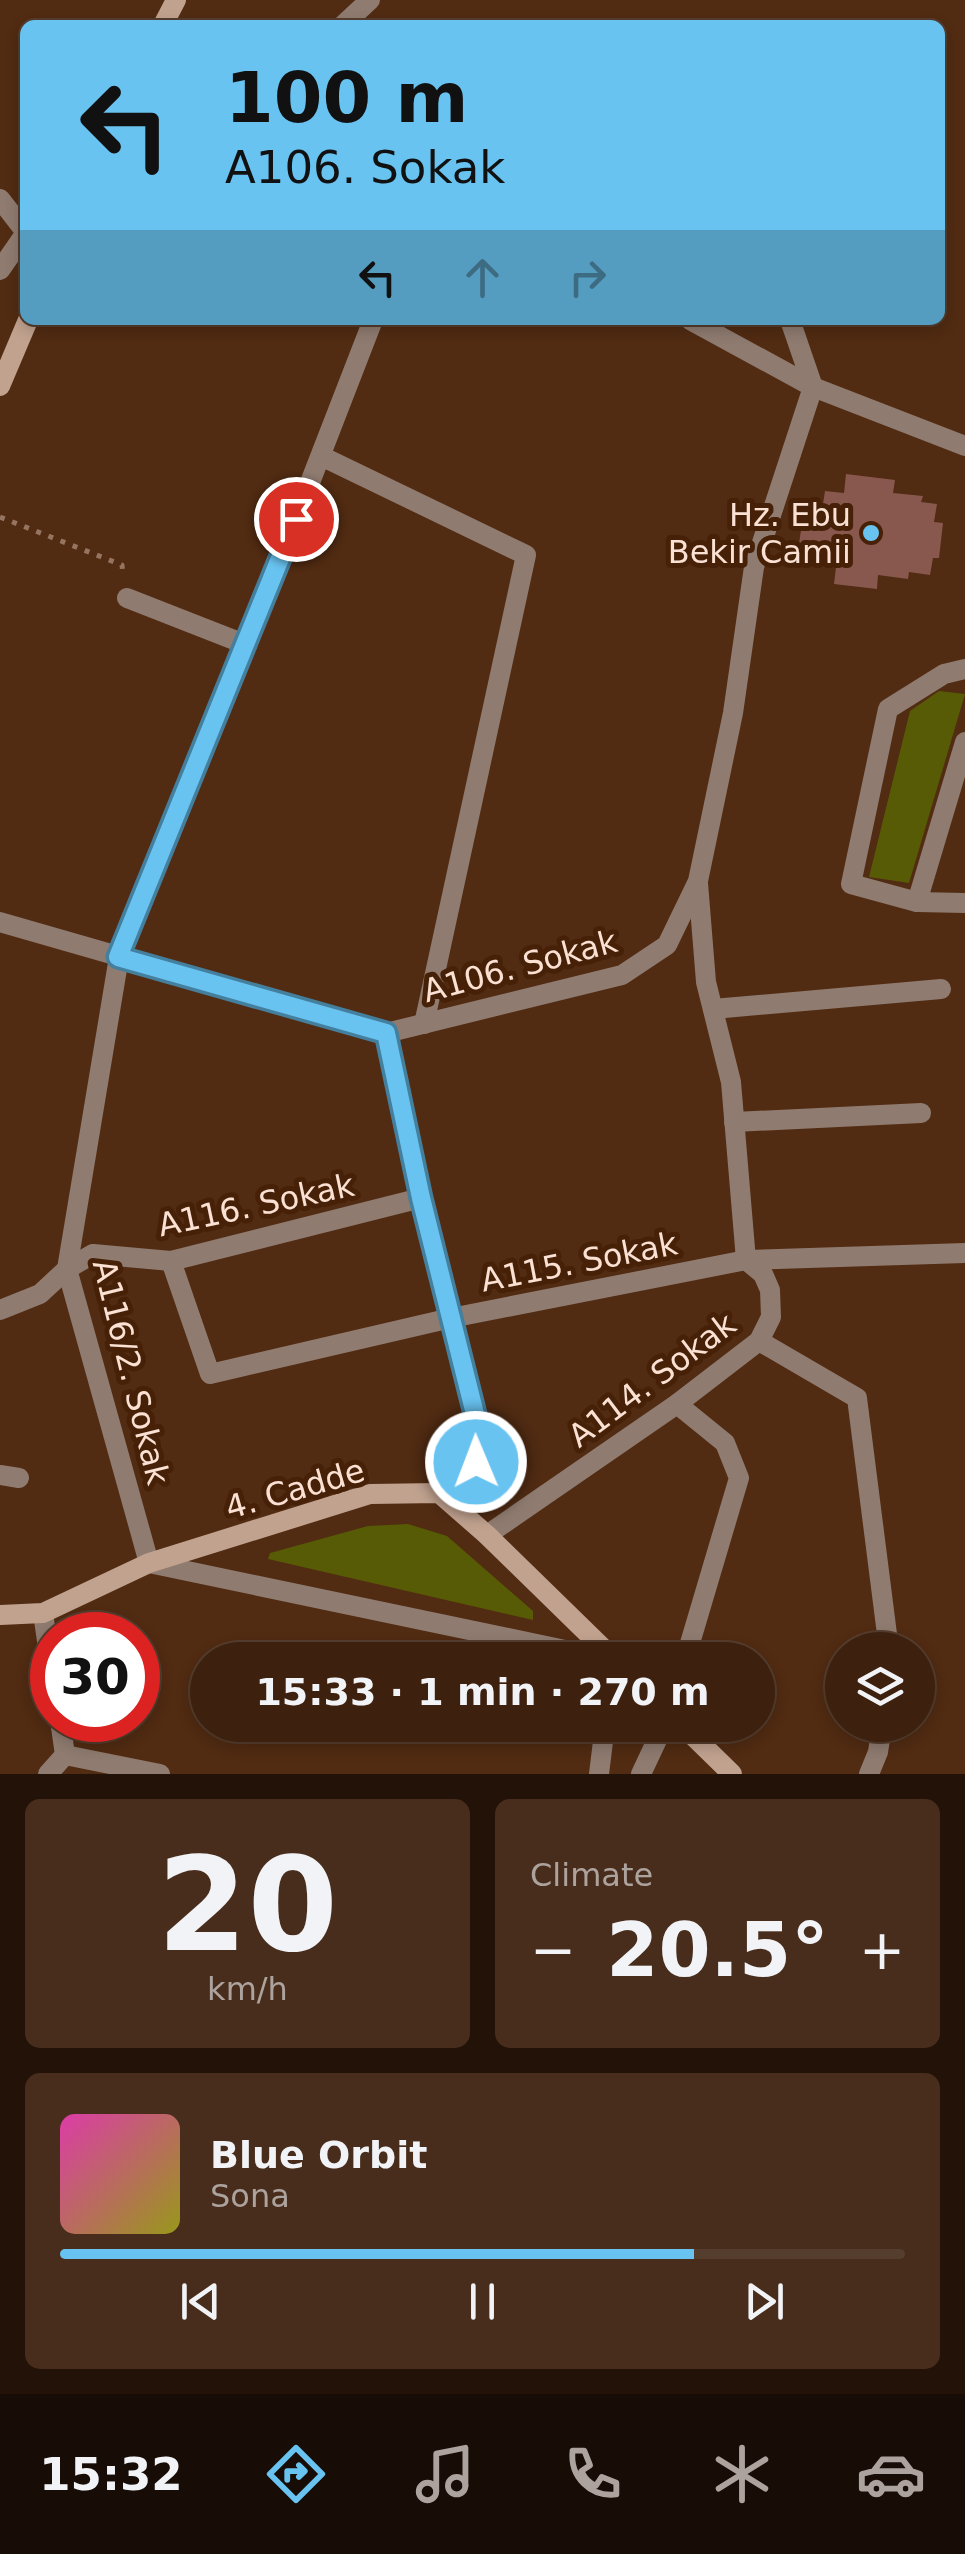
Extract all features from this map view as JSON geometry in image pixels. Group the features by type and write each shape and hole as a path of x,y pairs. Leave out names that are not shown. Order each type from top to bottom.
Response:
{"main road":[{"path":"0,386 26,325"},
{"name":"4. Cadde","path":"44,1612 150,1563 370,1494 438,1494"},
{"path":"438,1494 596,1642"},
{"name":"4. Cadde","path":"0,1615 30,1614"},
{"path":"699,1742 732,1774"}],"street":[{"path":"348,20 370,0"},
{"path":"0,198 20,225"},
{"path":"0,270 20,240"},
{"name":"A116/2. Sokak","path":"150,1563 68,1270 118,957 248,645 372,325"},
{"path":"699,325 813,388 965,446"},
{"path":"792,325 813,388"},
{"name":"A106. Sokak","path":"0,922 386,1033 622,976 666,946 698,881 733,714 754,568 813,388"},
{"path":"320,456 526,555 424,1024"},
{"path":"127,598 248,645"},
{"path":"965,670 944,674 888,709 851,884 917,902 965,903"},
{"path":"917,902 965,742"},
{"name":"A114. Sokak","path":"487,1536 677,1404 759,1341 772,1317 770,1290 763,1274 746,1260 731,1082 706,982 698,881"},
{"path":"712,1009 942,989"},
{"path":"386,1033 421,1198 480,1434 476,1462 438,1494"},
{"path":"734,1122 920,1113"},
{"name":"A116. Sokak","path":"0,1310 40,1294 93,1254 170,1261 421,1198"},
{"name":"A115. Sokak","path":"170,1261 210,1374 451,1318 746,1260 965,1253"},
{"path":"759,1341 857,1398 887,1632"},
{"path":"677,1404 725,1442 738,1478 690,1642"},
{"path":"150,1563 510,1642"},
{"path":"48,1774 65,1755 63,1742"},
{"path":"600,1774 603,1742"},
{"path":"641,1774 656,1742"},
{"path":"870,1774 879,1742"},
{"path":"65,1755 160,1774"}],"path":[{"path":"0,518 122,565"}],"shaded area":[{"path":"939,691 965,694 909,883 869,877 910,711"},
{"path":"408,1524 447,1536 533,1611 533,1620 268,1559 270,1553 368,1526"}],"building":[{"name":"Hz. Ebu Bekir Camii","path":"846,474 895,480 893,493 923,496 921,502 937,504 934,522 943,523 939,558 933,558 930,575 909,572 908,579 878,575 877,589 834,584 836,567 816,565 819,546 799,544 804,509 822,511 825,491 844,493"}],"place":[{"name":"Hz. Ebu Bekir Camii","path":"871,533"}],"route":[{"path":"296,519 118,957 386,1033 421,1198 480,1434 476,1462"}]}
